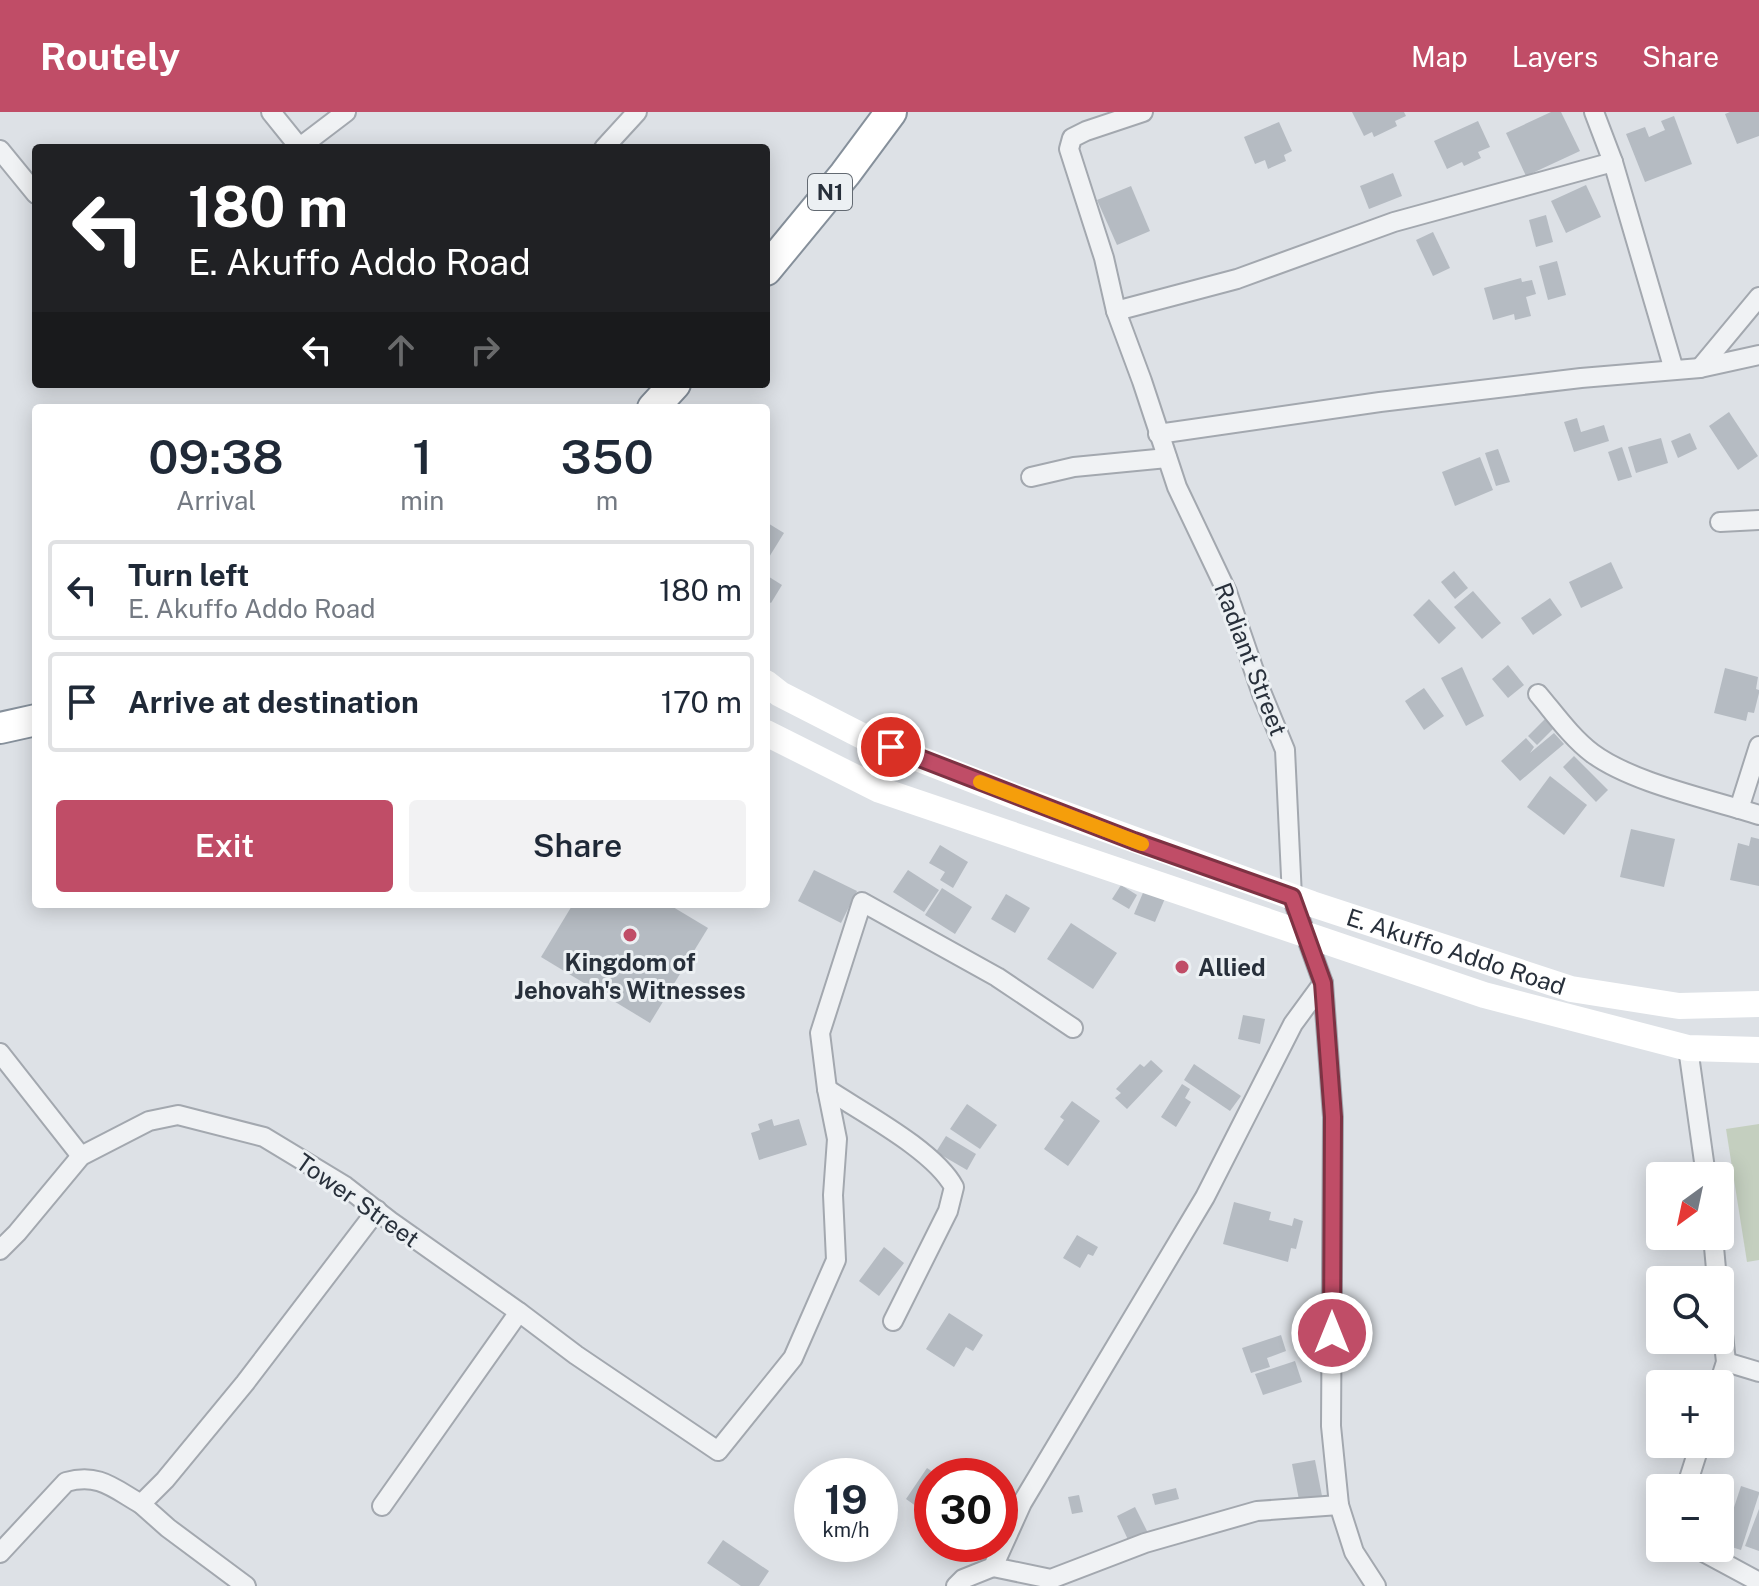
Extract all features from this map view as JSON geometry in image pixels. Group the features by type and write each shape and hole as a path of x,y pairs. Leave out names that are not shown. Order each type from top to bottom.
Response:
{"highway":[{"name":"N1","path":"770,265 845,174 885,115"},
{"path":"657,404 671,388"},
{"path":"0,728 32,721"}],"main road":[{"name":"E. Akuffo Addo Road","path":"770,686 866,738 1134,841 1571,989 1679,1006 1759,1004"},
{"name":"E. Akuffo Addo Road","path":"770,735 880,790 1484,995 1688,1048 1759,1050"}],"street":[{"path":"271,112 297,144"},
{"path":"305,144 346,112"},
{"path":"608,144 637,112"},
{"name":"Radiant Street","path":"1143,112 1086,131 1072,138 1069,149 1104,258 1116,311 1177,487 1227,592 1285,750 1292,897 1323,983 1333,1117 1331,1426 1339,1505 1354,1552 1376,1586"},
{"path":"1594,112 1613,162 1674,370"},
{"path":"0,150 32,189"},
{"path":"1116,311 1237,279 1394,222 1613,162"},
{"path":"1700,368 1759,297"},
{"path":"1158,434 1380,402 1581,378 1700,368 1759,355"},
{"path":"1031,477 1074,467 1167,458"},
{"path":"1720,522 1759,520"},
{"path":"1538,694 1569,732 1593,754 1646,780 1759,815"},
{"path":"1739,809 1759,746"},
{"path":"893,1321 948,1211 954,1187 947,1172 915,1147 827,1089 820,1033 862,902 997,977 1073,1028"},
{"path":"993,1567 1022,1503 1205,1197 1293,1024 1323,983"},
{"path":"1688,1048 1704,1162"},
{"path":"0,1053 81,1156 0,1250"},
{"name":"Tower Street","path":"81,1156 149,1121 178,1115 264,1137 345,1186 576,1355 718,1451 793,1358 836,1260 833,1195 837,1139 827,1089"},
{"path":"141,1504 165,1480 245,1383 377,1210"},
{"path":"382,1506 519,1312"},
{"path":"1723,1370 1725,1354"},
{"path":"1726,1362 1759,1372"},
{"path":"0,1553 66,1482 95,1478 141,1504 246,1586"},
{"path":"956,1586 963,1579 993,1567 1052,1583 1145,1543 1257,1511 1339,1505"},
{"path":"1722,1562 1759,1582"}],"green space":[{"path":"1759,1124 1759,1260 1747,1262 1734,1162 1731,1162 1726,1129"}],"building":[{"path":"1352,112 1404,112 1406,116 1395,121 1397,126 1374,137 1372,132 1364,136"},
{"path":"1551,112 1561,112 1580,151 1526,176 1506,133"},
{"path":"1759,112 1759,136 1737,144 1725,114"},
{"path":"1674,116 1692,164 1645,182 1626,134 1645,127 1649,137 1665,130 1661,121"},
{"path":"1478,121 1490,147 1478,152 1481,158 1447,169 1434,141"},
{"path":"1279,122 1292,151 1284,155 1286,161 1268,169 1265,160 1255,164 1244,137"},
{"path":"1393,173 1402,196 1369,209 1360,186"},
{"path":"1586,185 1601,217 1566,233 1551,201"},
{"path":"1131,186 1150,231 1117,245 1097,200"},
{"path":"1546,215 1553,242 1536,247 1529,220"},
{"path":"1433,232 1450,268 1433,276 1416,240"},
{"path":"1557,261 1566,295 1548,300 1539,266"},
{"path":"1521,278 1522,282 1532,280 1536,294 1526,297 1531,316 1515,320 1514,314 1493,320 1484,288"},
{"path":"1729,412 1758,456 1738,470 1709,426"},
{"path":"1577,418 1581,432 1604,425 1609,441 1574,452 1564,422"},
{"path":"1690,433 1697,449 1678,458 1671,441"},
{"path":"1661,438 1668,463 1636,473 1628,447"},
{"path":"1622,447 1632,477 1618,481 1608,452"},
{"path":"1498,449 1510,482 1496,486 1485,453"},
{"path":"1480,457 1493,490 1455,506 1442,472"},
{"path":"770,524 784,533 770,556"},
{"path":"1611,562 1623,588 1581,608 1569,582"},
{"path":"1454,571 1468,588 1455,599 1441,582"},
{"path":"770,578 782,585 770,602"},
{"path":"1473,591 1501,623 1482,639 1454,607"},
{"path":"1550,598 1562,615 1533,635 1521,618"},
{"path":"1429,599 1456,628 1439,644 1413,615"},
{"path":"1508,665 1524,685 1508,698 1492,679"},
{"path":"1462,667 1484,716 1466,726 1441,678"},
{"path":"1725,668 1758,677 1756,689 1759,693 1754,713 1748,712 1746,721 1714,713"},
{"path":"1424,688 1444,716 1424,730 1405,701"},
{"path":"1545,719 1553,729 1537,745 1528,736"},
{"path":"1554,733 1564,744 1520,781 1501,761 1526,738 1534,747 1530,753"},
{"path":"1574,756 1608,790 1596,802 1563,767"},
{"path":"1550,776 1587,805 1564,835 1527,807"},
{"path":"1631,829 1675,839 1664,887 1620,877"},
{"path":"1751,837 1759,839 1759,886 1730,880 1738,843 1749,846"},
{"path":"940,845 968,862 953,888 940,880 945,872 929,863"},
{"path":"814,870 857,891 841,923 798,901"},
{"path":"908,870 939,890 924,912 893,892"},
{"path":"1121,885 1137,895 1129,909 1112,899"},
{"path":"942,888 972,907 955,934 925,915"},
{"path":"1145,888 1166,896 1155,922 1134,914"},
{"path":"1006,894 1030,908 1015,933 991,919"},
{"path":"571,908 675,908 708,928 650,1023 541,957"},
{"path":"1071,923 1117,953 1093,989 1047,959"},
{"path":"1243,1015 1265,1019 1260,1044 1238,1039"},
{"path":"1151,1060 1163,1071 1127,1109 1115,1098 1121,1093 1116,1089 1140,1064 1144,1067"},
{"path":"1194,1064 1241,1096 1230,1111 1184,1080"},
{"path":"1182,1084 1190,1089 1185,1098 1191,1102 1176,1127 1161,1117"},
{"path":"1072,1101 1100,1121 1068,1166 1044,1149 1064,1120 1060,1117"},
{"path":"967,1104 997,1125 980,1149 950,1129"},
{"path":"772,1119 774,1126 799,1119 807,1145 759,1160 751,1133 760,1130 758,1124"},
{"path":"946,1136 976,1154 967,1170 936,1152"},
{"path":"1234,1202 1271,1212 1269,1220 1292,1226 1294,1218 1303,1221 1296,1249 1291,1248 1288,1262 1223,1244"},
{"path":"1077,1235 1098,1247 1093,1256 1088,1254 1080,1268 1063,1258"},
{"path":"884,1247 904,1263 879,1296 859,1281"},
{"path":"949,1313 983,1335 973,1351 966,1347 954,1367 926,1349"},
{"path":"1281,1335 1286,1351 1267,1358 1270,1367 1251,1373 1242,1348"},
{"path":"1295,1361 1302,1382 1263,1395 1255,1374"},
{"path":"1315,1460 1323,1501 1300,1505 1292,1464"},
{"path":"1741,1486 1759,1492 1741,1550 1734,1548 1734,1507"},
{"path":"914,1487 914,1505 906,1499"},
{"path":"1176,1488 1179,1499 1155,1505 1152,1494"},
{"path":"1079,1495 1083,1512 1072,1514 1068,1497"},
{"path":"1135,1507 1149,1535 1130,1544 1117,1516"},
{"path":"1759,1509 1759,1551 1745,1546"},
{"path":"723,1540 769,1571 759,1586 741,1586 707,1563"}],"slow traffic":[{"path":"980,782 1142,844"}],"place":[{"name":"Kingdom of Jehovah's Witnesses","path":"630,935"},
{"name":"Allied","path":"1182,967"}],"route":[{"path":"891,747 1134,841 1292,897 1323,983 1333,1117 1332,1333"}]}
